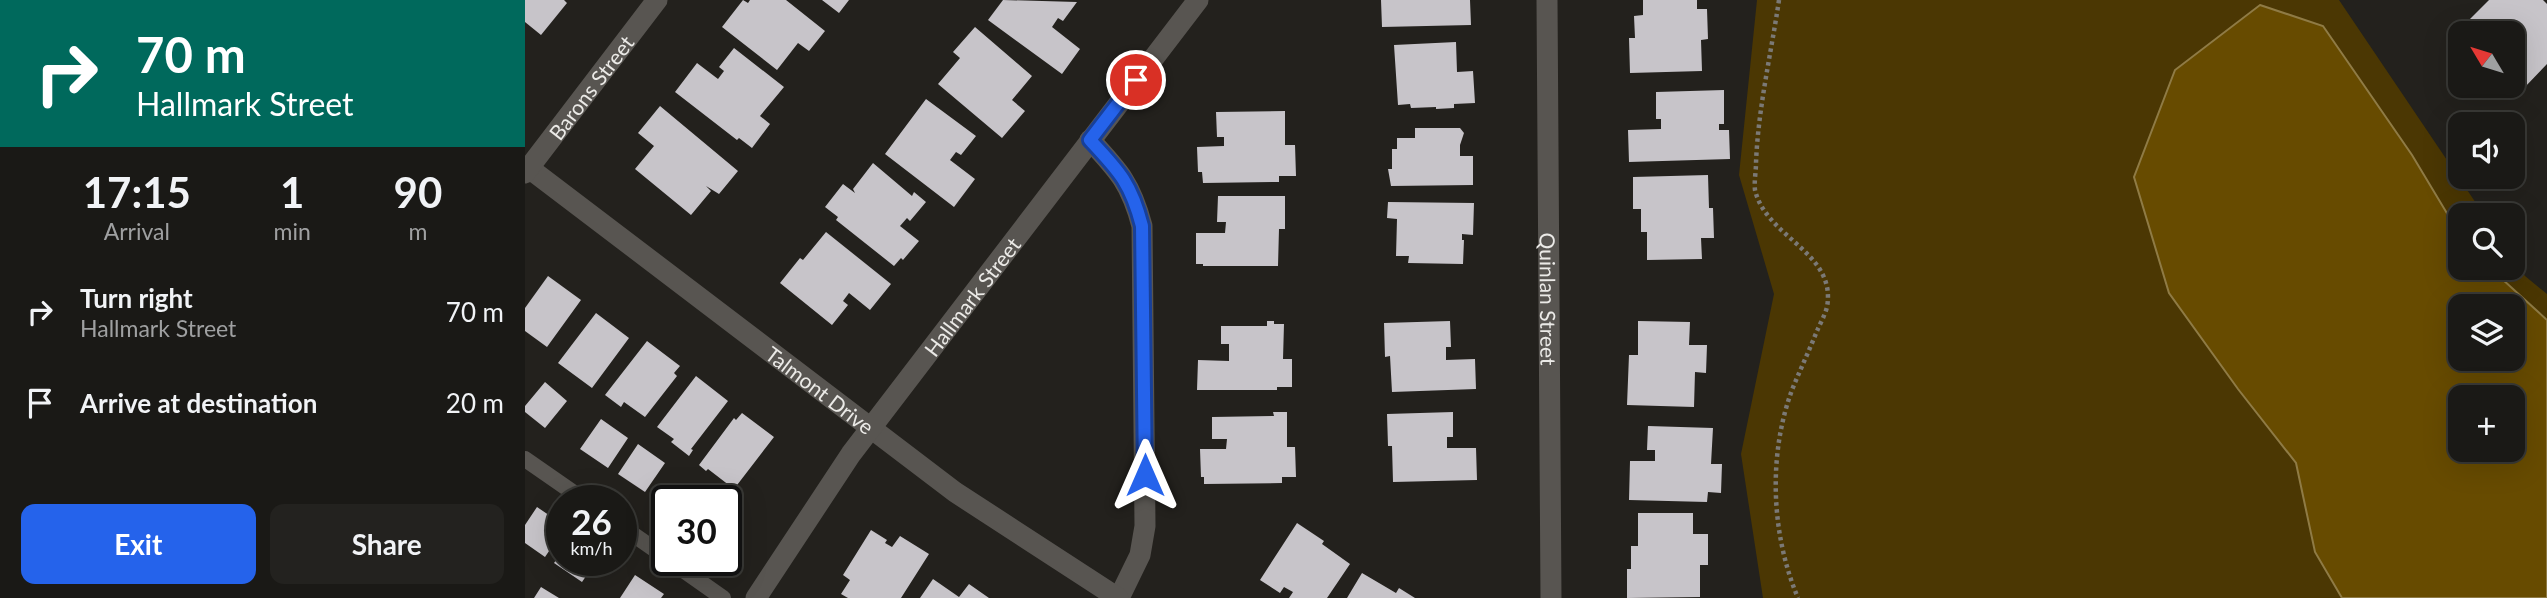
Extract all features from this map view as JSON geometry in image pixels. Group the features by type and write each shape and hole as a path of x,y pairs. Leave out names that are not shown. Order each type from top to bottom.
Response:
{"street":[{"name":"Barons Street","path":"527,171 657,0"},
{"name":"Hallmark Street","path":"756,598 871,429 1198,0"},
{"name":"Quinlan Street","path":"1547,0 1551,598"},
{"path":"1090,140 1119,171 1135,197 1142,226 1145,526 1140,555 1119,598"},
{"name":"Talmont Drive","path":"527,171 955,492 1119,598"}],"lane":[{"path":"525,459 562,485"},
{"path":"692,576 723,598"}],"path":[{"path":"1779,0 1757,139 1755,189 1770,220 1818,263 1827,284 1827,307 1791,393 1777,443 1780,536 1790,578 1798,598"}],"shaded area":[{"path":"1757,0 2339,0 2448,162 2448,189 2466,189 2476,203 2448,203 2448,280 2525,280 2525,276 2547,294 2547,598 1763,598 1741,454 1774,294 1739,175"},
{"path":"2260,5 2323,26 2412,155 2448,215 2448,280 2503,280 2518,294 2448,294 2448,371 2525,371 2525,300 2547,320 2547,598 2342,598 2315,552 2296,463 2238,389 2169,293 2134,177 2175,70"}],"building":[{"path":"525,0 564,0 567,3 541,35 525,22"},
{"path":"743,0 748,3 750,0 786,0 825,31 809,51 798,43 777,70 722,27"},
{"path":"822,0 849,0 839,13"},
{"path":"1003,0 1077,2 1063,21 1058,18 1052,27 1080,49 1062,74 988,20"},
{"path":"1381,0 1470,0 1471,25 1382,27"},
{"path":"1643,0 1697,0 1697,9 1707,9 1708,39 1701,40 1702,71 1630,73 1629,38 1635,38 1634,16 1643,15"},
{"path":"2489,0 2543,0 2547,4 2547,64 2525,87 2525,21 2468,21"},
{"path":"975,27 1032,76 1012,100 1025,111 1002,138 938,84 960,58 953,52"},
{"path":"1456,42 1457,72 1473,71 1475,103 1454,104 1454,108 1436,109 1411,108 1410,104 1398,105 1394,45"},
{"path":"734,48 784,87 760,116 770,124 752,148 739,138 737,140 675,92 697,63 718,79 724,71 719,67"},
{"path":"1724,90 1724,124 1719,124 1719,130 1729,130 1730,159 1629,162 1628,130 1661,129 1661,119 1656,119 1656,92"},
{"path":"926,99 976,136 961,155 956,152 950,160 975,179 954,207 885,154"},
{"path":"660,106 738,171 719,194 706,186 711,191 691,215 635,169 654,146 638,133"},
{"path":"1285,111 1285,145 1295,145 1296,176 1279,176 1279,182 1203,183 1202,172 1198,172 1197,147 1224,146 1224,137 1217,137 1216,112"},
{"path":"1415,128 1460,128 1464,133 1460,156 1473,156 1473,185 1391,186 1388,169 1392,169 1392,149 1397,149 1397,138 1415,138"},
{"path":"873,163 912,196 914,192 926,202 910,221 907,218 900,226 919,241 903,260 901,258 894,266 836,220 838,217 825,207 843,184 855,193 853,189"},
{"path":"1708,175 1709,208 1713,208 1714,238 1701,238 1702,259 1647,260 1647,232 1641,232 1641,209 1633,209 1633,177"},
{"path":"1218,196 1285,196 1285,229 1279,229 1278,266 1196,264 1196,233 1225,233 1226,222 1217,222"},
{"path":"1388,202 1474,203 1473,235 1462,234 1463,264 1408,263 1409,256 1396,256 1397,219 1387,218"},
{"path":"826,232 891,284 870,310 849,293 843,301 848,305 832,325 780,283"},
{"path":"548,276 581,300 547,347 525,331 525,308"},
{"path":"596,313 629,338 592,388 558,363"},
{"path":"1267,321 1284,324 1283,359 1292,359 1292,387 1277,387 1277,390 1197,390 1198,360 1229,361 1229,344 1221,344 1221,326 1267,326"},
{"path":"1450,321 1451,347 1446,347 1446,360 1475,359 1476,389 1392,392 1390,356 1385,357 1384,323"},
{"path":"1638,321 1690,322 1689,345 1707,345 1706,373 1695,372 1694,407 1627,405 1629,355 1638,355"},
{"path":"647,341 680,366 674,373 677,376 645,417 624,402 621,407 605,395"},
{"path":"696,376 728,401 691,449 693,450 689,456 671,442 674,439 657,427"},
{"path":"545,382 567,401 545,428 525,412 525,406"},
{"path":"1273,412 1287,412 1287,447 1295,447 1296,477 1282,477 1282,483 1204,484 1204,477 1201,477 1200,449 1226,449 1227,439 1212,439 1212,417 1274,416"},
{"path":"1453,412 1453,437 1447,437 1447,448 1476,448 1477,480 1393,482 1392,446 1388,446 1387,414"},
{"path":"742,413 774,437 737,485 729,485 699,465 734,418 736,420"},
{"path":"601,419 628,438 608,468 580,449"},
{"path":"1648,426 1713,428 1711,464 1722,464 1721,493 1708,492 1707,502 1629,500 1630,461 1655,461 1655,450 1647,450"},
{"path":"638,444 665,463 645,492 618,474"},
{"path":"537,507 546,513 545,557 525,543 525,525"},
{"path":"1638,513 1693,513 1693,534 1708,534 1708,565 1700,565 1700,597 1627,598 1627,569 1631,569 1631,546 1638,546"},
{"path":"1297,523 1324,541 1322,544 1350,564 1327,598 1289,598 1293,592 1284,587 1280,593 1260,580"},
{"path":"871,530 887,540 885,543 892,547 900,536 929,554 901,598 848,598 841,594 850,580 843,575"},
{"path":"1362,573 1396,593 1399,588 1415,598 1347,598"},
{"path":"573,576 586,576 582,582"},
{"path":"634,576 664,594 661,598 620,598"},
{"path":"933,579 959,597 969,584 989,598 920,598"},
{"path":"541,587 559,598 534,598"}],"route":[{"path":"1136,80 1090,140 1119,171 1135,197 1142,226 1145,475"}]}
